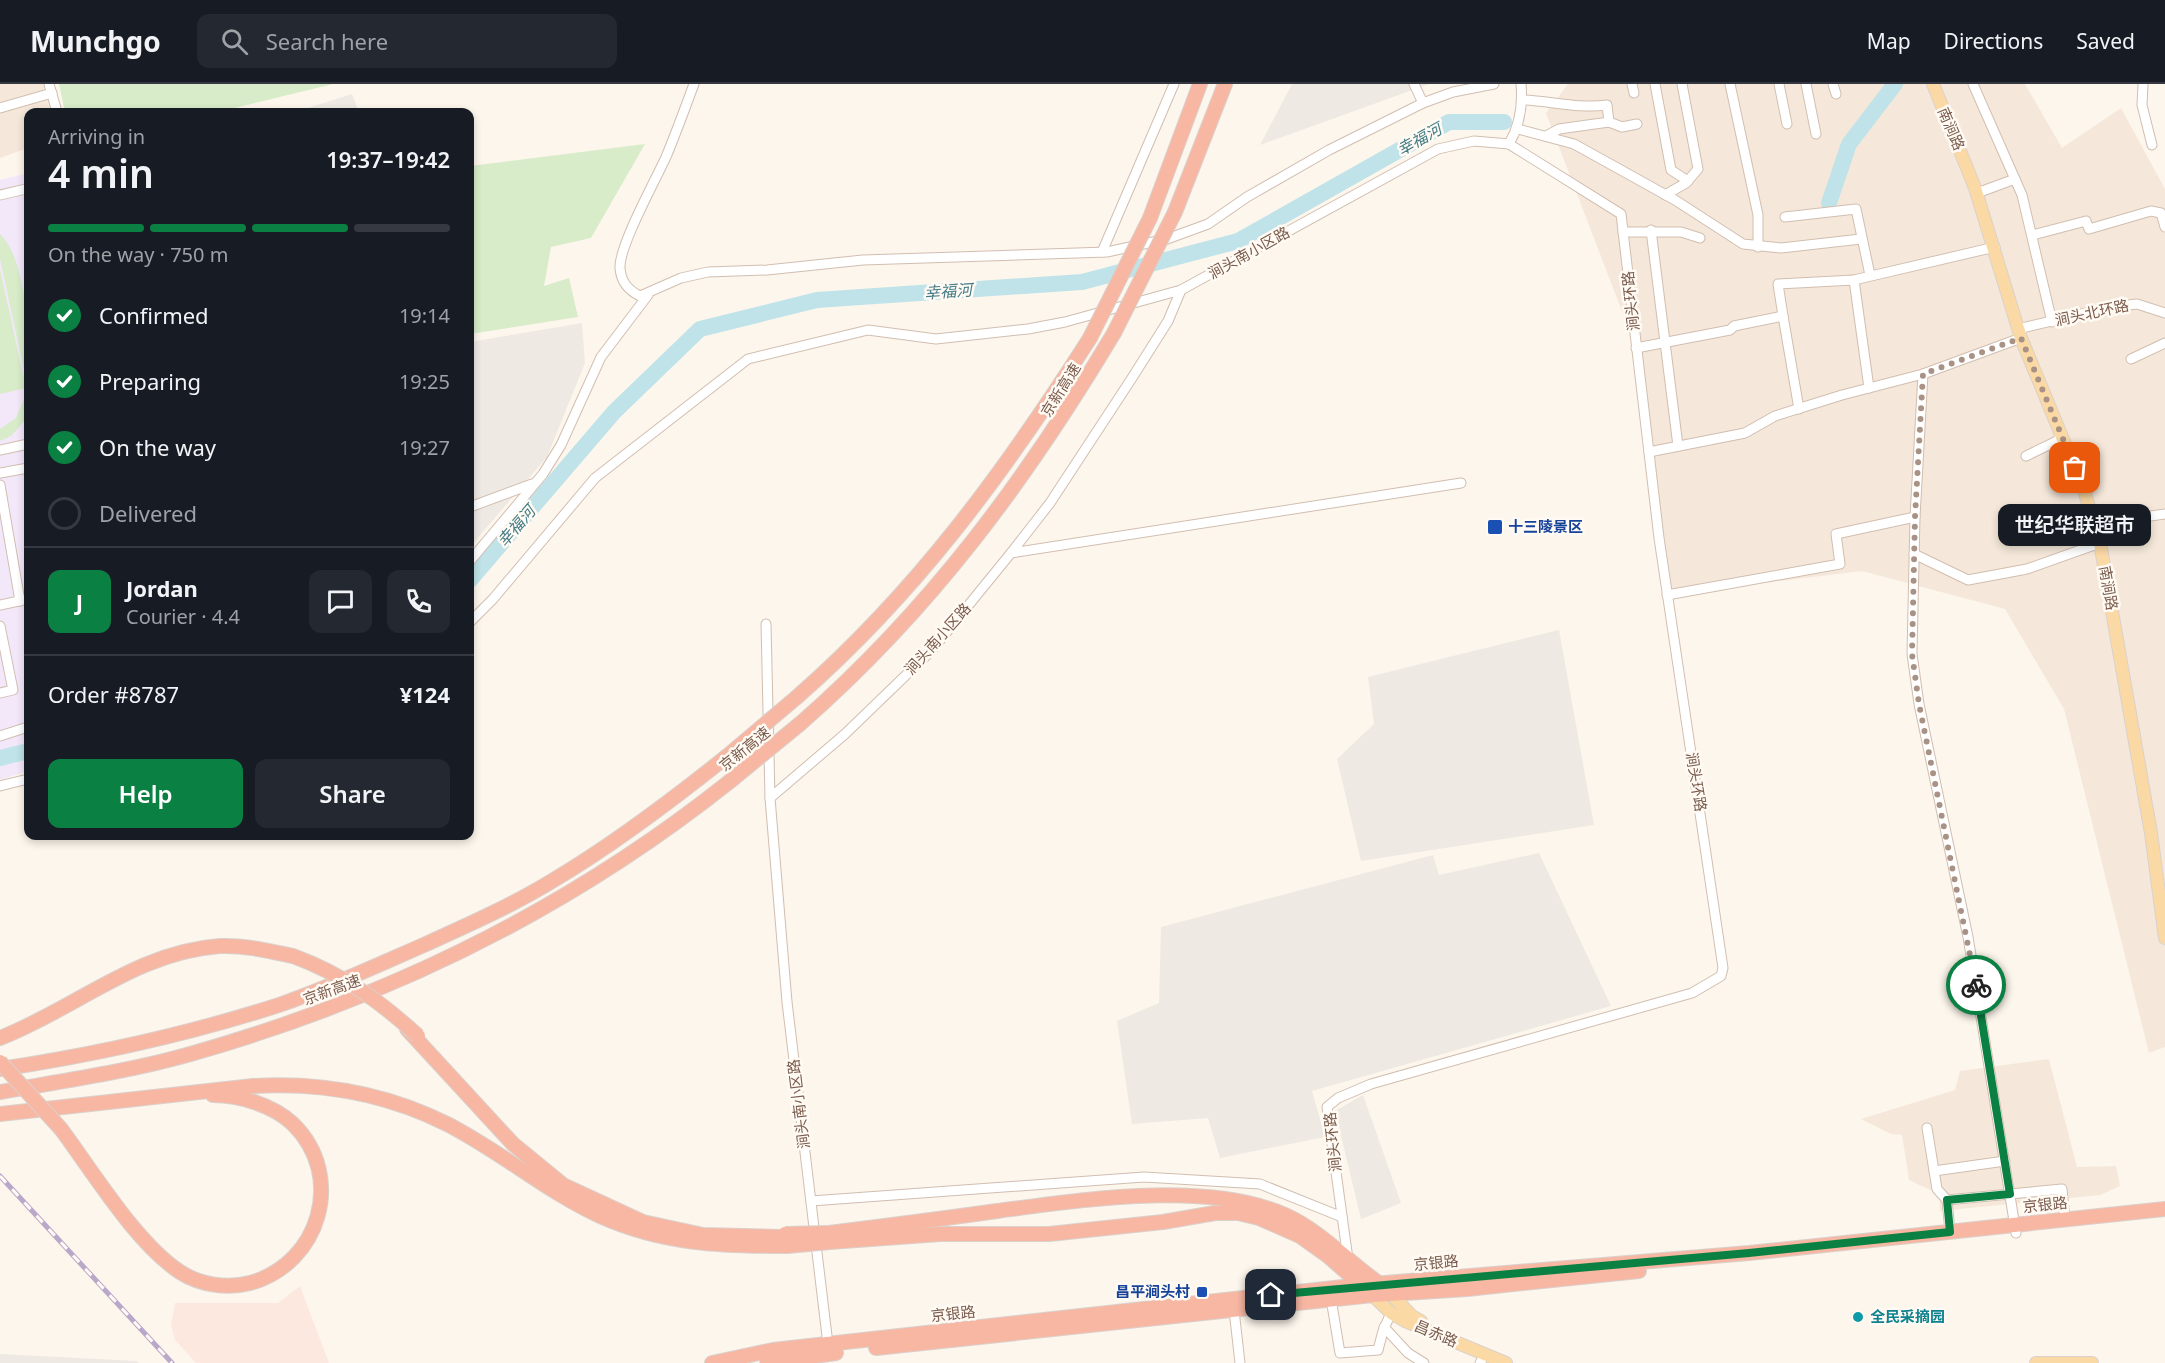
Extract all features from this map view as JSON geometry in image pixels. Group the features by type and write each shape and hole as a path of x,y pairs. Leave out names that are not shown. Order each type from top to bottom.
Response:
{"highway":[{"name":"京新高速","path":"0,1069 67,1059 280,1005 371,968 459,929 552,882 631,829 726,757 797,697 891,608 944,547 1033,426 1090,338 1150,218 1200,84"},
{"name":"京新高速","path":"0,1092 185,1055 286,1024 368,994 469,950 625,859 729,782 801,723 840,689 906,621 959,560 1012,492 1065,415 1114,333 1175,212 1225,84"},
{"path":"0,1038 39,1021 120,975 170,954 222,946 293,956 330,971 368,994 418,1036 511,1138 533,1158 565,1180 640,1215 705,1234 786,1239"},
{"path":"293,956 361,990 393,1016 418,1040 513,1144 563,1185 643,1222 703,1235 786,1239"},
{"path":"0,1062 61,1129 152,1249 180,1273 193,1280 227,1286 258,1281 285,1266 308,1242 319,1208 319,1175 303,1137 282,1116 248,1100 218,1095 166,1095"},
{"path":"0,1114 166,1095 294,1084 332,1087 410,1107 448,1125 553,1191 599,1216 630,1228 698,1245 786,1239 940,1234 1049,1234 1163,1222 1215,1213 1238,1213 1258,1218 1300,1236 1328,1256 1361,1286"},
{"path":"830,1238 1070,1202 1159,1196 1236,1201 1267,1208 1301,1224 1348,1259 1377,1290"},
{"name":"京银路","path":"1778,1253 1950,1232 2016,1229 2065,1220 2165,1209"},
{"name":"京银路","path":"767,1363 825,1349 1361,1286 1392,1294 1467,1289 1778,1253 2016,1229 2165,1218"},
{"name":"京银路","path":"712,1363 773,1350 825,1349 1234,1310 1330,1299 1377,1290 1750,1256"}],"main road":[{"name":"南涧路","path":"1933,84 1977,193 2020,333 2084,490 2100,543 2151,833 2165,938"},
{"name":"昌赤路","path":"1377,1290 1392,1313 1482,1359 1506,1363"},
{"name":"昌赤路","path":"1392,1294 1412,1316 1519,1363"},
{"path":"2036,1363 2092,1363"}],"street":[{"path":"694,84 667,155 626,247 620,267 624,283 640,296 648,295 681,278 708,272 767,270 863,260 1102,252 1167,239 1208,224 1247,197 1329,150 1423,102 1453,92 1494,84"},
{"path":"1102,252 1174,84"},
{"path":"1414,84 1423,102"},
{"path":"1509,144 1518,129 1523,100 1521,84"},
{"path":"1655,84 1671,170 1688,181"},
{"path":"1665,195 1688,181 1698,169 1682,84"},
{"path":"1730,84 1758,215 1758,247"},
{"path":"1779,84 1787,124"},
{"path":"1806,84 1816,134"},
{"path":"1833,84 1836,94"},
{"path":"1973,84 2015,179 2033,235 2052,322"},
{"path":"2143,84 2142,105 2152,146"},
{"path":"0,108 50,89 56,108"},
{"path":"1523,100 1585,108 1606,105 1609,122"},
{"path":"1546,136 1559,129 1609,122 1622,128 1637,124"},
{"path":"1518,129 1574,144 1665,195 1743,244 1781,248 1861,239"},
{"name":"涧头南小区路","path":"825,1349 811,1201 787,1002 770,798 845,734 932,650 1011,553 1050,503 1132,378 1168,321 1180,290 1438,149 1474,141 1509,144"},
{"name":"涧头环路","path":"1348,1259 1327,1107 1338,1098 1371,1084 1692,993 1721,976 1723,968 1667,595 1621,214 1509,144"},
{"path":"1977,193 2015,179"},
{"path":"0,195 24,189"},
{"path":"1785,217 1856,209 1870,275"},
{"path":"2033,235 2086,221 2090,229 2151,212 2163,214 2165,227"},
{"path":"1623,232 1651,230 1681,232 1700,237"},
{"path":"1651,230 1678,446"},
{"path":"1799,409 1778,284 1854,280 1995,247"},
{"path":"1854,280 1869,388"},
{"path":"474,618 493,599 595,478 748,359 868,330 936,339 1028,329 1065,322 1180,290"},
{"path":"474,556 536,482 561,445 601,357 648,295"},
{"name":"涧头北环路","path":"1649,452 1745,433 1775,416 1923,374 2052,322 2111,307 2138,304 2165,313"},
{"path":"1636,348 1730,330 1734,326 1784,316"},
{"path":"2131,359 2165,343"},
{"path":"1923,374 1915,517 1912,654 1919,704 1968,936 2016,1229"},
{"path":"2026,456 2057,441 2061,435"},
{"path":"0,450 24,445"},
{"path":"0,473 24,469"},
{"path":"474,505 536,482"},
{"path":"1011,553 1461,483"},
{"path":"0,485 4,532 24,597"},
{"path":"2094,524 2165,514"},
{"path":"1667,595 1840,564 1836,534 1915,517"},
{"path":"1914,554 1968,580 2027,569 2100,543"},
{"path":"0,604 24,600"},
{"path":"766,624 770,798"},
{"path":"0,626 13,690 0,693"},
{"path":"0,735 24,729"},
{"path":"0,786 24,779"},
{"path":"1926,1128 1937,1189 1947,1200 1950,1232"},
{"path":"1934,1171 2005,1161"},
{"path":"811,1201 1144,1177 1260,1184 1342,1217"},
{"path":"1947,1200 2062,1189 2065,1220"},
{"path":"1330,1299 1342,1363"},
{"path":"1234,1310 1240,1363"},
{"path":"1340,1353 1378,1350 1384,1327 1392,1313"},
{"path":"1384,1327 1408,1353 1424,1363"}],"shaded area":[{"path":"0,84 43,84 50,108 24,108 24,149 0,158"},
{"path":"1292,84 1429,84 1260,145"},
{"path":"1568,84 2025,84 2062,148 2121,108 2165,189 2165,1047 2149,1053 2064,709 2005,609 1862,571 1667,595 1636,348 1546,113"},
{"path":"352,94 357,108 308,108"},
{"path":"24,174 24,772 0,780 0,180"},
{"path":"582,323 585,363 547,457 474,542 474,341"},
{"path":"1559,630 1594,825 1361,861 1337,759 1374,724 1368,677"},
{"path":"1539,853 1611,1006 1312,1091 1325,1137 1220,1158 1208,1118 1132,1124 1117,1021 1159,1003 1161,927 1433,855 1439,875"},
{"path":"2049,1059 2077,1167 2116,1166 2120,1186 2100,1195 1940,1211 1939,1194 1909,1180 1902,1135 1891,1134 1861,1119 1955,1090 1960,1071"},
{"path":"1363,1095 1401,1203 1361,1219 1335,1111"},
{"path":"300,1286 329,1363 196,1363 175,1340 171,1325 175,1303 278,1303"},
{"path":"0,1354 137,1361 139,1363 0,1363"}],"green space":[{"path":"59,84 333,84 234,108 64,108"},
{"path":"645,144 591,238 551,247 544,286 569,278 578,317 474,333 474,165"},
{"path":"0,234 11,249 24,294 24,370 0,259"},
{"path":"0,269 24,379 24,388 0,394"},
{"path":"24,399 24,421 11,436 0,441 0,429 16,418"}],"waterway":[{"name":"幸福河","path":"1829,203 1849,144 1895,84"},
{"name":"幸福河","path":"474,575 614,412 700,329 817,300 1082,282 1238,241 1449,122 1504,122"},
{"name":"幸福河","path":"0,758 24,752"}],"railway":[{"path":"0,1176 172,1363"}],"way so far":[{"path":"1976,985 1968,936 1919,704 1912,654 1915,517 1923,374 2021,338 2075,468"}],"place":[{"name":"世纪华联超市","path":"2075,468"},
{"name":"十三陵景区","path":"1495,527"},
{"name":"昌平涧头村","path":"1202,1292"},
{"name":"全民采摘园","path":"1858,1317"}],"route":[{"path":"1271,1295 1749,1253 1950,1232 1947,1200 2010,1194 1976,985"}]}
